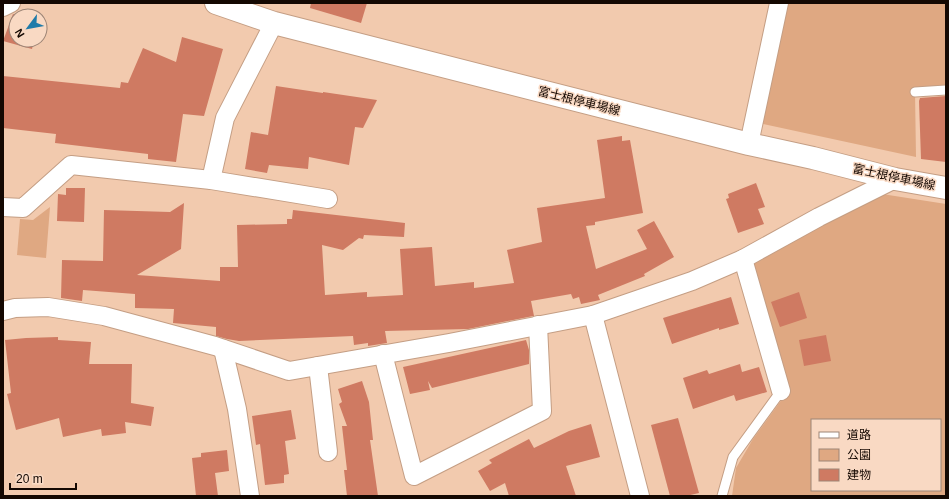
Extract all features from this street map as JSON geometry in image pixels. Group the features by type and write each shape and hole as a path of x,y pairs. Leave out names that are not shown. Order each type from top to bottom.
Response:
{"main road":[{"name":"富士根停車場線","path":"216,3 245,8 274,23 749,144 813,158 895,180 946,188"}],"street":[{"path":"3,7 11,3"},
{"path":"749,144 779,3"},
{"path":"211,180 225,118 274,23"},
{"path":"3,207 23,208 71,165 211,180 328,199"},
{"path":"3,311 15,308 48,307 104,316 223,348 290,371 449,343 593,315 692,281 743,259 819,217 895,180"},
{"path":"743,259 781,391"},
{"path":"593,315 640,496"},
{"path":"383,354 414,476 542,411 538,325"},
{"path":"223,348 237,409 250,496"},
{"path":"318,366 328,452"}],"lane":[{"path":"915,92 946,90"},
{"path":"722,496 732,457 781,391"}],"green space":[{"path":"779,3 946,3 946,89 915,92 916,157 754,122"},
{"path":"882,194 946,204 946,496 732,496 736,468 753,439 785,395 749,263"},
{"path":"50,207 46,258 17,255 20,219 33,220"}],"building":[{"path":"311,3 367,3 361,23 310,8"},
{"path":"8,28 8,42 3,41"},
{"path":"182,37 223,49 204,116 183,114 176,162 148,159 148,154 55,143 56,134 3,128 3,76 120,88 121,82 128,83 143,48 176,62"},
{"path":"276,86 377,100 363,128 355,127 349,165 309,157 308,169 269,165 267,173 245,169 251,132 268,135"},
{"path":"946,96 946,162 921,159 920,98"},
{"path":"622,136 622,141 630,140 643,213 595,222 595,225 586,226 596,269 647,249 637,230 654,221 674,257 644,274 645,276 598,295 600,300 581,304 579,297 573,299 571,294 531,301 534,316 468,329 385,331 387,343 368,346 368,343 354,345 353,336 239,341 227,339 216,336 216,327 173,323 174,309 135,308 135,294 83,290 82,301 61,298 62,260 103,261 104,210 170,212 184,203 181,249 137,275 220,281 220,267 238,267 237,225 287,224 287,219 292,219 293,210 405,223 404,237 364,235 363,239 359,238 343,250 322,245 325,295 367,292 367,297 403,295 400,249 432,247 435,286 474,282 474,288 514,283 507,250 542,242 537,208 605,198 597,140"},
{"path":"756,183 765,207 758,209 764,224 738,233 726,199 729,198 728,194"},
{"path":"66,188 85,188 84,222 57,221 58,194 66,195"},
{"path":"799,292 807,318 780,327 771,302"},
{"path":"731,297 739,324 719,330 719,328 672,344 663,318"},
{"path":"826,335 831,361 804,366 799,340"},
{"path":"58,337 58,340 91,342 89,364 132,364 131,403 154,407 151,426 125,422 126,433 102,436 101,429 63,437 59,418 16,430 7,394 11,393 5,340"},
{"path":"526,340 529,350 529,364 432,388 428,381 430,390 410,394 403,367"},
{"path":"740,364 742,372 759,367 767,392 736,401 734,395 693,409 683,378 707,370 709,374"},
{"path":"362,381 369,402 373,440 370,440 378,496 347,496 344,470 347,470 342,426 347,426 339,404 342,402 338,389"},
{"path":"291,410 296,439 285,441 289,474 284,475 284,483 265,485 260,444 256,445 252,416"},
{"path":"678,418 699,493 686,496 670,496 651,425"},
{"path":"591,424 600,457 566,466 576,496 509,496 505,483 490,491 478,471 492,463 489,460 529,439 534,448 569,431"},
{"path":"227,450 229,471 215,473 218,496 196,496 192,458 201,457 201,453"}]}
